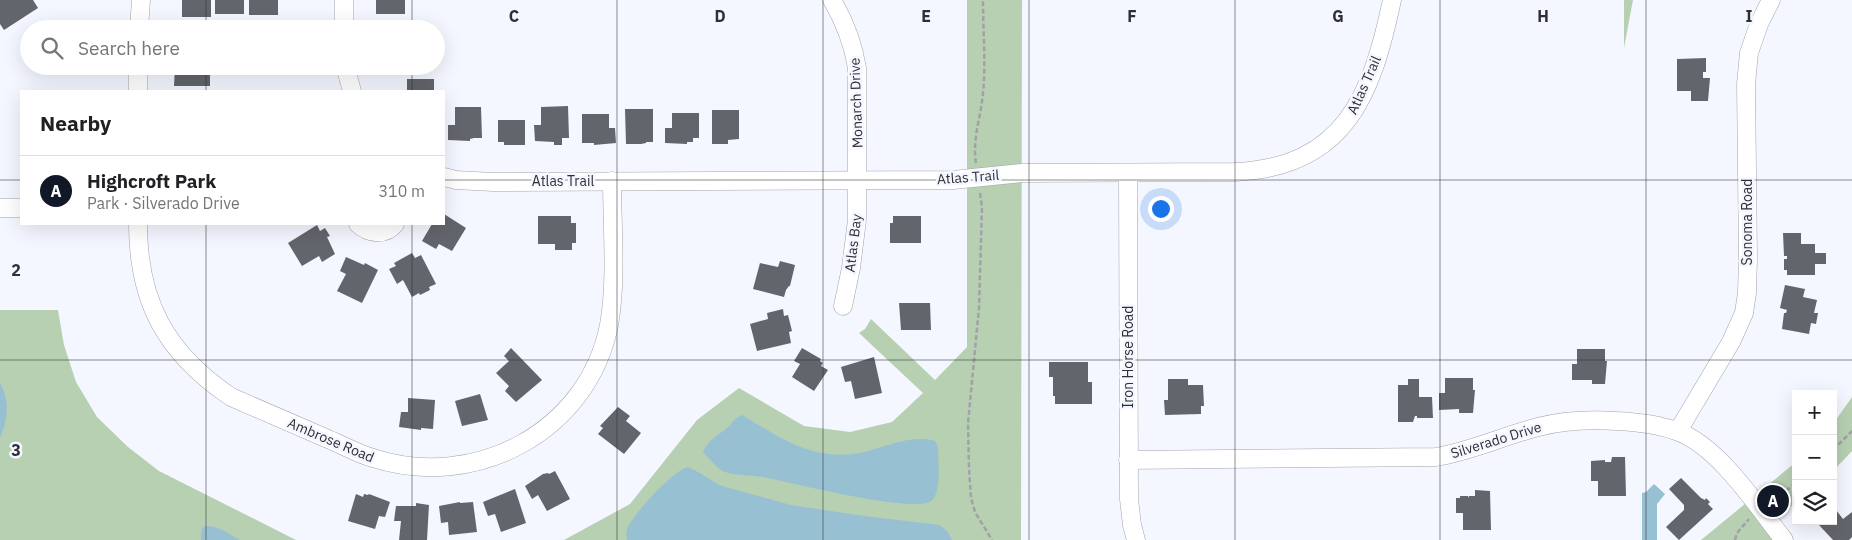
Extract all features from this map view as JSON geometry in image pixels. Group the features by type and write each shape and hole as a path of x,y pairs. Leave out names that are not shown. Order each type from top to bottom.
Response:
{"street":[{"path":"140,20 141,0"},
{"path":"344,0 344,20"},
{"name":"Monarch Drive","path":"832,0 847,30 854,50 857,68 858,180"},
{"name":"Atlas Trail","path":"445,177 468,181 953,180 1022,174 1259,170 1289,162 1316,149 1342,128 1361,100 1376,62 1392,0"},
{"name":"Sonoma Road","path":"1678,431 1731,342 1744,313 1747,293 1748,258 1746,84 1749,53 1770,0"},
{"path":"138,75 138,90"},
{"path":"348,75 352,90"},
{"name":"Iron Horse Road","path":"1128,173 1128,460 1129,499 1136,540"},
{"name":"Atlas Bay","path":"843,306 856,234 858,180"},
{"name":"Ambrose Road","path":"138,225 143,280 149,300 159,322 182,357 212,384 230,397 373,458 404,466 444,467 484,460 504,453 525,442 562,414 591,377 601,354 612,300 612,181"},
{"path":"0,208 20,208"},
{"path":"359,225 364,229 377,233 392,228 394,225"},
{"name":"Silverado Drive","path":"1128,460 1436,457 1458,454 1538,427 1568,421 1596,420 1655,425 1678,431 1706,449 1721,462 1784,540"}],"path":[{"path":"975,158 975,140 984,91 982,0"},
{"path":"980,188 982,207 979,308 968,423 969,469 971,498 975,512 992,540"},
{"path":"1837,446 1852,431"},
{"path":"1770,503 1792,486"},
{"path":"1735,540 1737,533 1746,521"}],"green space":[{"path":"967,0 1022,0 1021,540 564,540 630,504 697,420 739,388 804,426 850,432 892,422 923,393 859,333 865,329 871,319 935,380 967,347"},
{"path":"1624,0 1633,0 1624,48"},
{"path":"0,310 58,310 64,345 76,382 97,417 128,447 159,471 296,540 0,540"},
{"path":"1852,397 1852,451 1837,467 1837,435 1837,418"},
{"path":"1792,465 1792,505 1771,523 1784,540 1701,540"}],"water":[{"path":"0,383 7,403 7,410 0,438"},
{"path":"742,415 797,446 826,454 860,453 907,440 926,439 935,441 938,447 939,476 937,491 931,501 920,504 901,503 850,496 763,477 722,471 703,452 710,441"},
{"path":"687,467 722,486 791,505 940,525 948,532 952,540 627,540 627,529 645,504 672,477"},
{"path":"1654,484 1665,494 1657,504 1657,540 1642,540 1642,493 1646,492"},
{"path":"205,526 219,528 240,540 201,540 201,534"}],"building":[{"path":"0,0 33,0 38,8 4,30 0,24"},
{"path":"182,0 211,0 211,17 182,17"},
{"path":"215,0 244,0 244,14 215,14"},
{"path":"249,0 278,0 278,15 249,15"},
{"path":"376,0 405,0 405,14 376,14"},
{"path":"1706,58 1706,72 1703,72 1703,78 1710,78 1708,101 1691,101 1691,91 1677,91 1677,59"},
{"path":"175,75 210,75 210,86 174,86"},
{"path":"407,79 434,79 434,90 407,90"},
{"path":"568,106 569,138 562,138 562,145 554,145 554,142 535,141 534,125 541,125 541,107"},
{"path":"455,107 481,107 482,138 470,139 470,141 448,140 448,125 455,125"},
{"path":"625,109 653,109 653,142 626,144"},
{"path":"712,110 739,110 739,139 728,140 728,144 712,144"},
{"path":"672,113 699,113 699,138 693,138 693,142 687,142 687,144 665,143 665,128 672,128"},
{"path":"582,114 609,114 609,128 615,128 616,143 594,145 594,143 582,143"},
{"path":"498,120 525,120 525,145 504,145 504,142 498,142"},
{"path":"445,215 466,228 452,251 439,244 436,249 422,241 431,225 445,225"},
{"path":"538,216 571,216 571,223 576,223 576,243 572,243 572,250 555,250 555,244 538,244"},
{"path":"893,216 921,216 921,243 890,243 890,223 893,223"},
{"path":"317,225 320,231 325,228 330,236 327,237 335,254 322,262 319,256 302,266 288,243"},
{"path":"1783,233 1801,233 1801,244 1815,244 1815,253 1826,253 1826,264 1815,264 1815,275 1787,275 1787,270 1784,270 1784,259 1787,259 1787,256 1784,256"},
{"path":"412,253 415,258 421,255 436,284 429,287 430,290 412,297 403,280 397,284 389,269 396,266 394,263"},
{"path":"346,257 364,265 365,263 378,270 362,303 337,291 346,274 340,271"},
{"path":"780,261 795,265 790,286 786,290 784,297 753,289 760,263 778,267"},
{"path":"1785,285 1805,289 1803,297 1817,300 1814,313 1818,313 1816,324 1811,323 1809,334 1782,329 1784,313 1787,310 1780,308"},
{"path":"899,303 930,303 931,330 901,330"},
{"path":"783,309 784,316 788,315 792,331 789,332 791,343 757,351 750,324 768,319 767,313"},
{"path":"511,348 542,380 516,402 505,391 509,386 496,373 509,361 504,356"},
{"path":"802,348 821,359 820,361 823,363 821,366 828,370 814,391 792,377 800,364 794,361"},
{"path":"1577,349 1605,349 1605,361 1607,361 1605,384 1592,384 1592,380 1572,380 1572,364 1577,364"},
{"path":"874,357 882,393 855,399 851,381 845,382 841,367"},
{"path":"1049,362 1088,362 1088,382 1092,382 1092,404 1055,404 1053,377 1049,377"},
{"path":"1445,378 1473,378 1473,390 1475,390 1473,413 1459,413 1459,409 1439,410 1439,393 1445,393"},
{"path":"1168,379 1188,379 1188,385 1203,385 1204,406 1201,406 1201,414 1165,415 1164,400 1168,400"},
{"path":"1408,379 1419,379 1419,397 1432,397 1433,418 1417,418 1415,416 1413,422 1398,422 1398,385 1408,385"},
{"path":"480,394 488,420 462,426 455,401"},
{"path":"408,398 435,400 433,429 421,428 421,430 399,427 401,412 408,412"},
{"path":"618,407 630,416 626,421 641,433 624,454 598,434 603,428 600,426"},
{"path":"1612,457 1625,457 1626,496 1598,496 1598,481 1591,481 1591,461 1605,460 1605,462 1611,462"},
{"path":"555,471 570,499 547,511 538,495 532,499 525,486 543,474"},
{"path":"1681,478 1701,498 1705,500 1706,498 1710,502 1708,504 1713,509 1679,540 1666,527 1684,510 1684,505 1669,489"},
{"path":"515,489 526,523 501,532 495,514 488,516 483,502"},
{"path":"1475,490 1490,491 1491,530 1463,530 1463,513 1456,513 1456,498 1460,498 1460,496 1468,496 1469,498 1469,496 1475,496"},
{"path":"356,494 363,497 364,494 369,494 390,502 385,517 379,516 375,529 348,521"},
{"path":"460,502 473,502 477,532 449,535 448,522 441,523 439,506"},
{"path":"416,503 429,505 427,540 399,540 401,521 394,521 396,506 416,506"},
{"path":"1837,511 1843,519 1852,512 1852,537 1849,540 1833,540 1819,525 1837,525"}],"place":[{"name":"Highcroft Park","path":"1773,501"}]}
